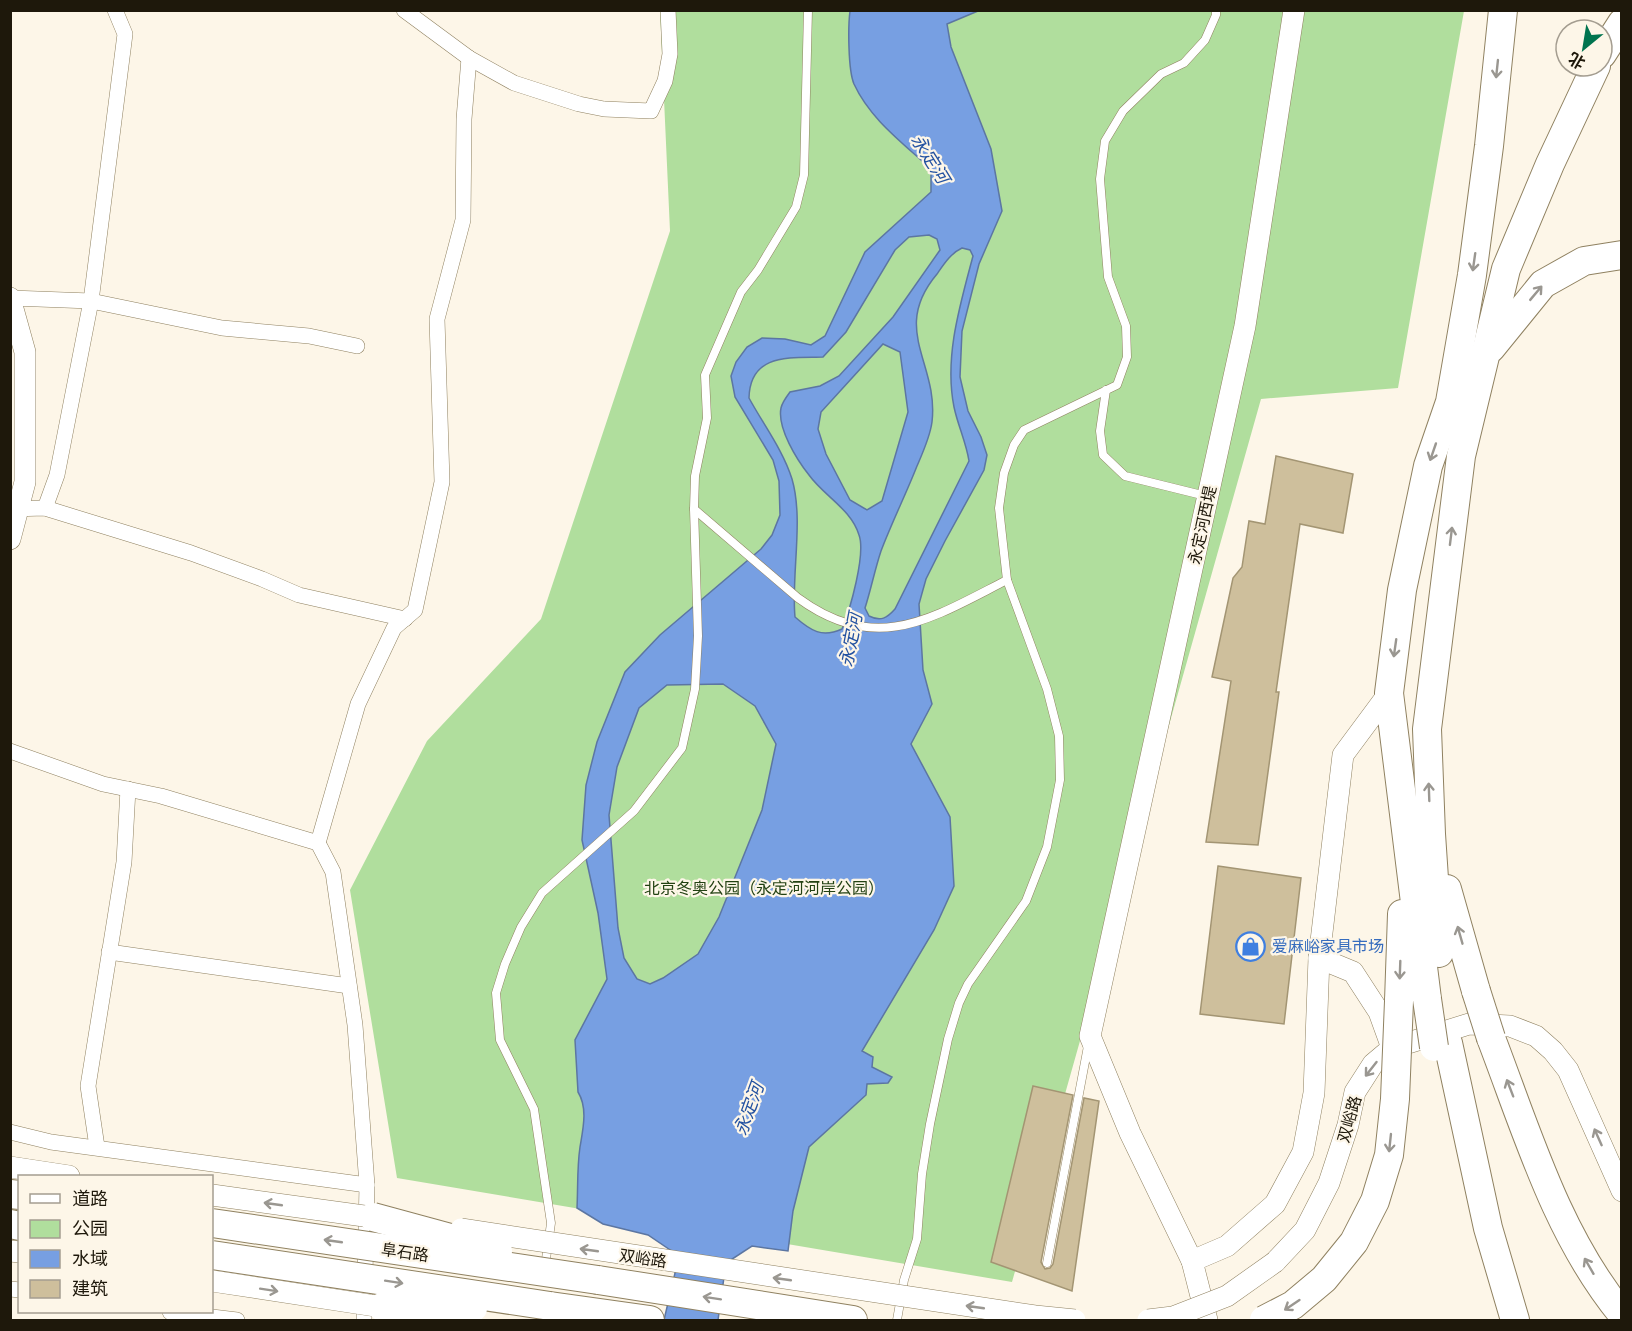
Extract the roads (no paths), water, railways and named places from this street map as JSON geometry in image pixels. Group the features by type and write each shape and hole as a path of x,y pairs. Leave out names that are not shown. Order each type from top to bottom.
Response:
{"highway":[{"path":"1450,402 1472,274 1489,146 1503,10"},
{"path":"1500,1320 1441,1045 1434,998 1418,831 1389,693 1402,590 1428,465 1534,158 1573,78"},
{"path":"1264,1320 1293,1305 1324,1279 1354,1242 1375,1201 1389,1155 1395,1099 1399,1001 1427,729 1461,456 1506,269 1550,164 1590,78"},
{"path":"1486,355 1543,284 1584,261 1622,255"},
{"path":"1418,831 1491,1038 1545,1178 1570,1233 1606,1295 1622,1314"},
{"path":"373,1217 598,1280"},
{"name":"阜石路","path":"213,1223 598,1280"},
{"path":"1480,1230 1515,1320"},
{"name":"阜石路","path":"213,1255 544,1305"},
{"name":"双峪路","path":"598,1280 853,1320"},
{"path":"373,1314 544,1305 650,1320"}],"street":[{"path":"45,508 57,475 91,301 125,34 115,10"},
{"path":"404,10 469,58 514,83 579,104 604,109 651,111 665,81 670,54 668,10"},
{"name":"永定河西堤","path":"1090,1036 1245,326 1294,10"},
{"path":"373,1314 367,1185 355,1025 333,872 318,843 358,704 394,628 415,610 442,482 436,320 454,261 463,220 464,119 469,58"},
{"path":"10,539 14,510 26,482 25,352 11,298 91,301 222,328 309,336 357,346"},
{"path":"14,510 45,508 191,553 299,595 405,619"},
{"path":"1192,1261 1227,1246 1275,1204 1303,1152 1314,1093 1318,958 1343,755 1389,693"},
{"path":"10,751 103,784 161,796 318,843"},
{"path":"97,1147 88,1086 124,862 128,789"},
{"path":"110,952 349,986"},
{"path":"1318,958 1353,972 1379,1012 1392,1048"},
{"name":"双峪路","path":"1148,1320 1173,1317 1227,1296 1275,1262 1305,1230 1329,1183 1348,1125 1355,1092 1373,1064 1392,1048 1469,1024 1510,1026 1536,1036 1553,1051 1568,1070 1622,1191"},
{"path":"1090,1036 1130,1133 1192,1261 1207,1320"},
{"path":"10,1132 51,1142 367,1185"},
{"path":"10,1167 62,1175"},
{"name":"双峪路","path":"213,1196 373,1217 1023,1315 1075,1320"},
{"path":"213,1281 373,1314 463,1320"},
{"path":"185,1313 237,1320"}],"lane":[{"path":"544,1277 551,1223 534,1109 500,1040 496,993 505,964 521,927 542,893 634,811 682,748 695,689 698,636 695,476 707,418 705,375 741,292 759,270 796,207 804,175 808,10"},
{"path":"897,1320 904,1280 917,1239 923,1164 948,1039 959,1003 968,984 1026,900 1047,847 1060,780 1059,736 1047,689 1007,580 999,508 1004,473 1014,445 1024,430 1117,385 1127,357 1126,326 1108,278 1100,178 1105,141 1123,111 1161,74 1184,63 1204,40 1216,15 1216,10"},
{"path":"1106,390 1100,430 1103,455 1125,476 1208,496"},
{"path":"694,509 798,598 815,611 840,622 872,629 896,628 924,621 1007,580"},
{"path":"1047,1263 1090,1036"}],"water":[{"name":"永定河","path":"850,11 978,11 947,24 951,47 991,149 1002,211 979,264 962,331 960,377 968,411 987,455 984,470 926,579 919,604 923,670 932,704 911,744 950,817 954,886 934,930 862,1051 873,1057 872,1067 892,1077 888,1083 867,1084 866,1095 809,1147 793,1211 788,1251 752,1246 726,1263 718,1320 664,1320 679,1256 648,1235 603,1224 577,1208 578,1162 584,1112 578,1092 575,1040 607,979 598,913 582,840 586,785 597,742 625,672 660,635 761,549 772,535 780,515 779,481 773,460 735,397 731,376 736,362 747,347 762,338 785,339 811,345 825,336 865,252 931,192 931,169 878,119 854,84 850,59","holes":["929,235 937,239 940,250 893,317 839,376 820,386 790,392 781,408 782,425 794,452 815,483 850,518 861,544 856,582 842,629 828,633 817,632 795,617 797,512 792,479 772,437 749,398 751,383 756,373 774,361 823,357 846,332 895,250 909,237","962,248 970,250 973,256 955,331 951,369 954,407 969,461 895,609 886,617 877,619 869,616 865,608 877,565 885,540 926,444 932,422 932,401 917,330 917,312 924,294 945,263","883,344 900,352 908,412 882,501 867,510 850,500 826,454 818,429 821,412","723,684 755,706 776,744 762,810 719,917 698,954 663,978 650,984 637,979 624,958 618,928 609,815 617,767 639,708 667,685"]}],"place":[{"name":"爱麻峪家具市场","path":"1251,946"}],"park label":[{"name":"北京冬奥公园（永定河河岸公园）","path":"764,888"}]}
